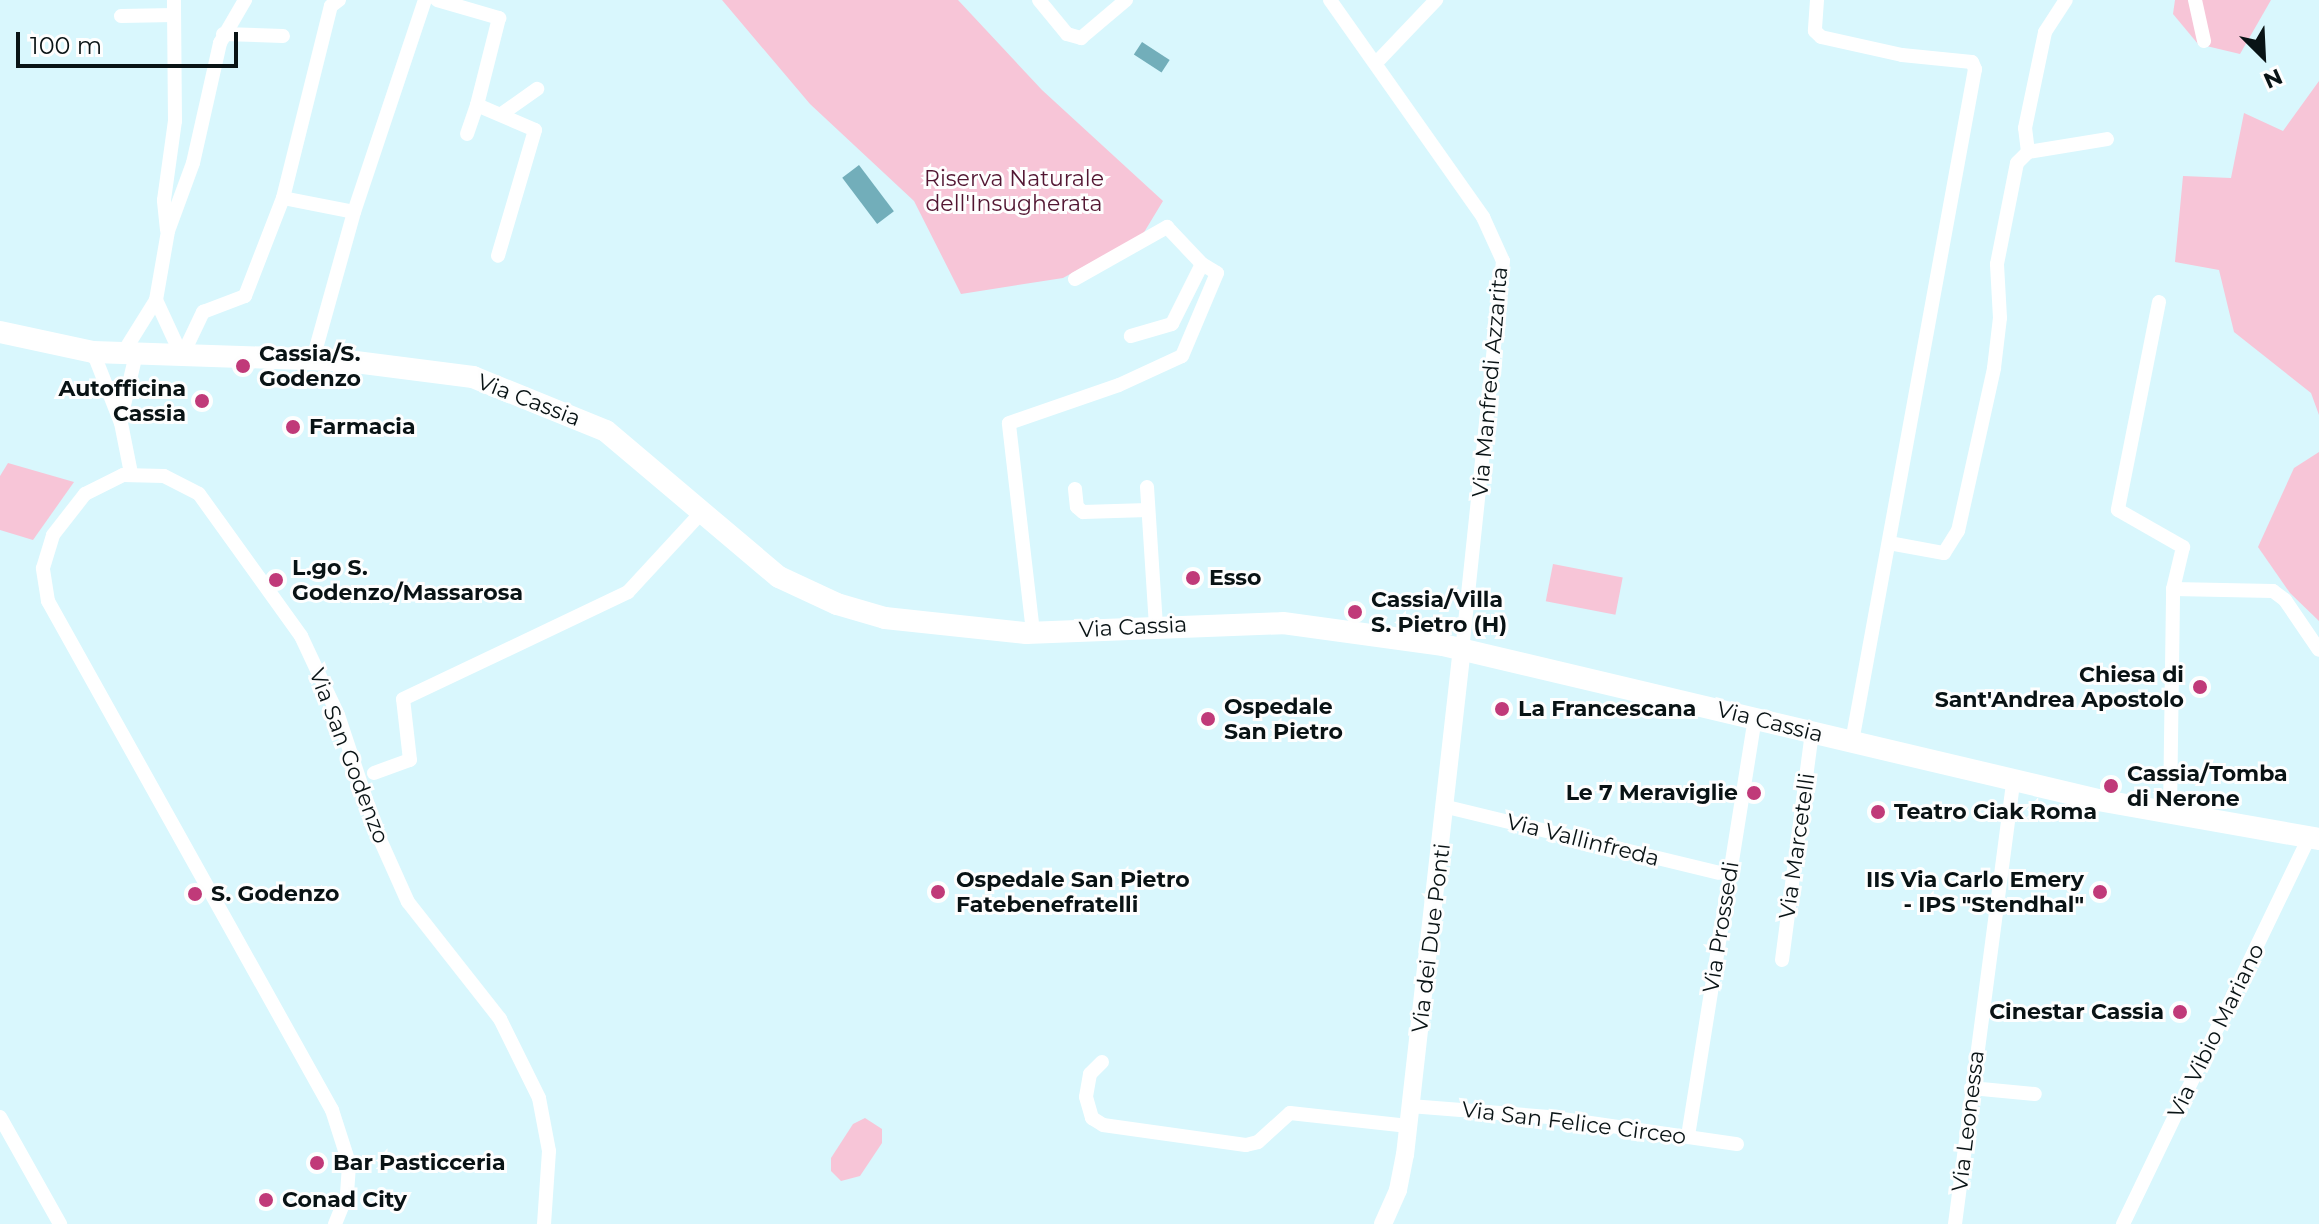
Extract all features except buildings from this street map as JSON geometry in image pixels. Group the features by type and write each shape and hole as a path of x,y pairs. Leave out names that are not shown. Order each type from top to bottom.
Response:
{"main road":[{"name":"Via Cassia","path":"0,332 93,352 313,359 449,372 541,402 606,431 779,577 837,604 933,626 1033,632 1283,623 1462,648 2013,781 2314,838"}],"street":[{"path":"121,423 130,353 156,300 168,231 193,163 223,34 245,0"},
{"path":"182,354 203,312 245,296 283,198 331,6 339,0"},
{"path":"313,359 354,212 425,0"},
{"path":"437,0 499,18 467,134"},
{"path":"1039,0 1067,34 1081,38 1126,0"},
{"path":"1330,0 1377,62 1436,0"},
{"path":"1817,0 1815,31 1821,37 1902,55 1972,62 1975,69 1852,742"},
{"path":"2028,152 2025,128 2045,32 2066,0"},
{"path":"2195,0 2204,41"},
{"path":"121,16 174,8 175,131 164,203 168,231"},
{"path":"223,34 283,36"},
{"name":"Via Manfredi Azzarita","path":"1377,62 1489,226 1504,269 1462,648"},
{"path":"503,113 537,89"},
{"path":"477,105 503,113 535,130 498,256"},
{"path":"1889,543 1944,553 1958,531 1994,368 2000,318 1997,264 2017,163 2028,152 2107,139"},
{"path":"283,198 354,212"},
{"path":"1033,632 1009,423 1182,356 1218,279 1213,269 1202,264 1167,227 1075,279"},
{"path":"1131,336 1172,324 1202,264"},
{"path":"156,300 182,354"},
{"path":"2159,302 2118,510 2183,547 2173,589 2170,812"},
{"path":"93,352 121,423 131,473 90,490 53,535 43,568 48,601 338,1123 349,1174 335,1224"},
{"name":"Via San Godenzo","path":"131,473 164,476 199,494 301,636 338,715 378,835 408,902 500,1019 539,1098 549,1151 544,1224"},
{"path":"1147,487 1156,626"},
{"path":"1075,489 1077,507 1083,512 1148,510"},
{"path":"374,773 410,760 403,699 628,592 701,513"},
{"path":"2173,589 2273,591 2285,600 2319,650"},
{"name":"Via dei Due Ponti","path":"1383,1224 1398,1190 1408,1126 1447,807 1462,648"},
{"name":"Via Prossedi","path":"1688,1136 1755,718"},
{"name":"Via Marcetelli","path":"1782,960 1812,732"},
{"name":"Via Leonessa","path":"1955,1224 2013,781"},
{"name":"Via Vallinfreda","path":"1447,807 1719,873"},
{"name":"Via Vibio Mariano","path":"2123,1224 2314,838"},
{"path":"1102,1062 1090,1074 1086,1097 1092,1118 1103,1125 1246,1145 1258,1142 1290,1113 1306,1111 1408,1126"},
{"path":"1971,1088 2035,1094"},
{"name":"Via San Felice Circeo","path":"1410,1106 1549,1117 1737,1144"},
{"path":"0,1117 60,1224"}],"green space":[{"name":"Riserva Naturale dell'Insugherata","path":"722,0 958,0 1042,90 1163,201 1143,234 1063,278 961,294 914,201 810,104"},
{"path":"2175,0 2271,0 2240,54 2198,44 2173,14"},
{"path":"2319,81 2319,415 2311,393 2234,332 2219,270 2175,262 2183,176 2231,178 2244,113 2283,131"},
{"path":"2319,452 2319,621 2290,593 2258,547 2294,468"},
{"path":"8,463 74,482 33,540 0,530 0,476"},
{"path":"1553,564 1623,578 1615,615 1546,601"},
{"path":"865,1118 882,1129 882,1143 860,1176 841,1181 831,1171 831,1158 853,1124"}],"water":[{"path":"1142,42 1170,60 1162,73 1134,55"},
{"path":"859,165 894,211 877,224 842,178"}],"place":[{"name":"Cassia/S. Godenzo","path":"243,366"},
{"name":"Autofficina Cassia","path":"202,401"},
{"name":"Farmacia","path":"293,427"},
{"name":"Esso","path":"1193,578"},
{"name":"L.go S. Godenzo/Massarosa","path":"276,580"},
{"name":"Cassia/Villa S. Pietro (H)","path":"1355,612"},
{"name":"Chiesa di Sant'Andrea Apostolo","path":"2200,687"},
{"name":"La Francescana","path":"1502,709"},
{"name":"Ospedale San Pietro","path":"1208,719"},
{"name":"Cassia/Tomba di Nerone","path":"2111,786"},
{"name":"Le 7 Meraviglie","path":"1754,793"},
{"name":"Teatro Ciak Roma","path":"1878,812"},
{"name":"Ospedale San Pietro Fatebenefratelli","path":"938,892"},
{"name":"IIS Via Carlo Emery - IPS \"Stendhal\"","path":"2100,892"},
{"name":"S. Godenzo","path":"195,894"},
{"name":"Cinestar Cassia","path":"2180,1012"},
{"name":"Bar Pasticceria","path":"317,1163"},
{"name":"Conad City","path":"266,1200"}]}
